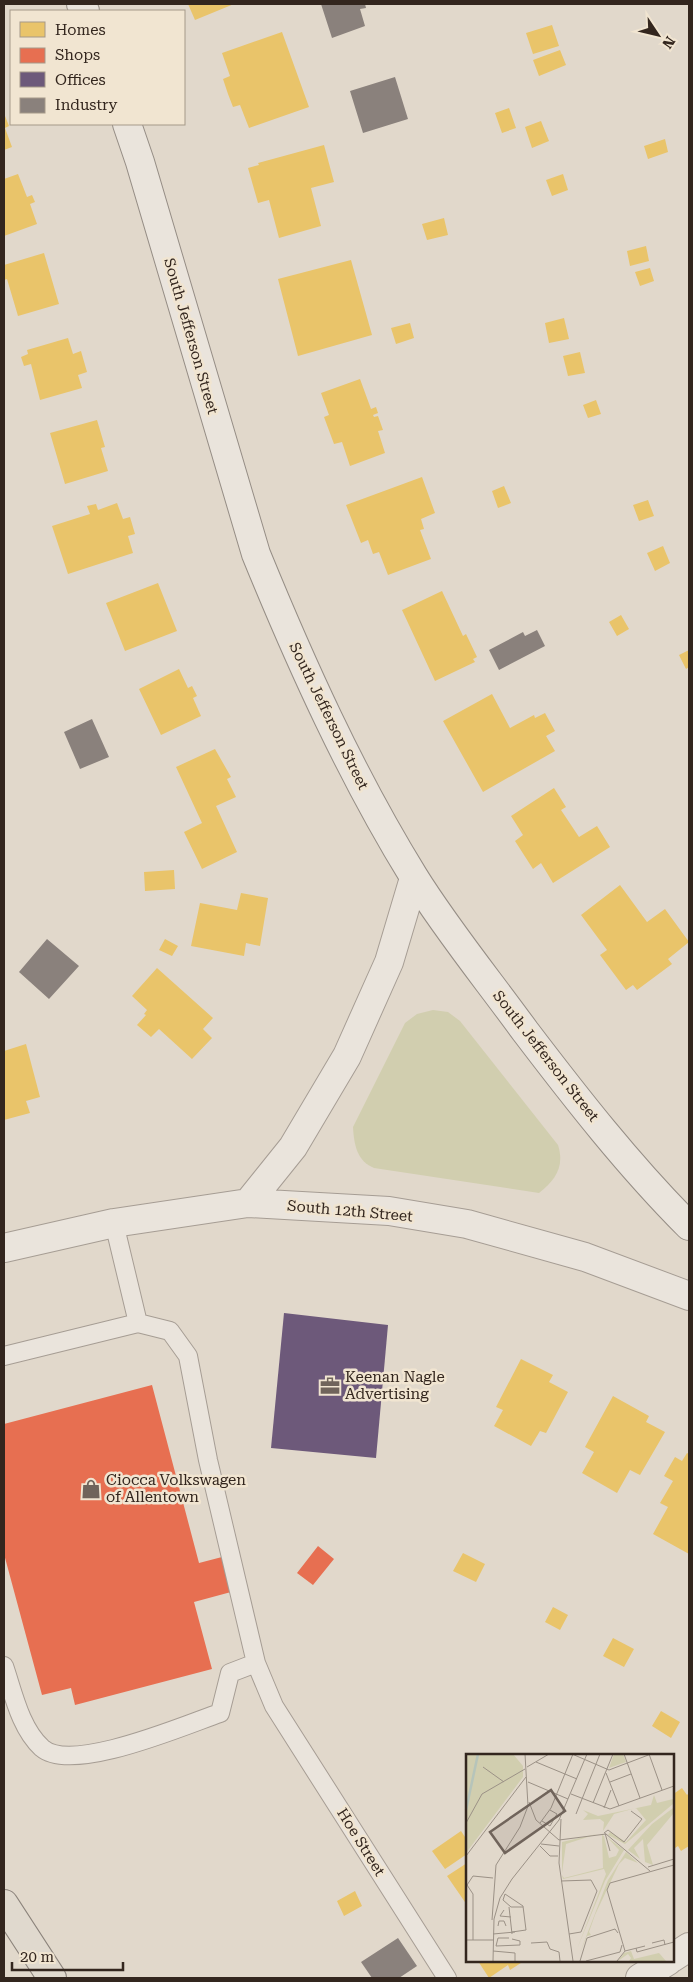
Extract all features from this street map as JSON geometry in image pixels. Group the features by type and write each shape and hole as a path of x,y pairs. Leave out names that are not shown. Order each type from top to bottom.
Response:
{"main road":[{"name":"South Jefferson Street","path":"127,125 256,554 280,613 334,731 414,878 543,1055 606,1134 689,1226"},
{"path":"248,1203 293,1148 347,1056 389,962 414,878"},
{"name":"South 12th Street","path":"4,1248 114,1223 248,1203 389,1211 467,1224 585,1257 689,1296"},
{"path":"4,1904 52,1978"},
{"path":"673,1957 689,1947"},
{"path":"640,1978 666,1962"}],"lane":[{"path":"4,1356 138,1323 114,1223"},
{"name":"Hoe Street","path":"138,1323 170,1331 188,1356 208,1460 256,1663 274,1706 448,1978"},
{"path":"5,1670 24,1722 43,1749 70,1756 104,1753 220,1713 230,1673 256,1663"}],"shaded area":[{"path":"433,1010 448,1012 460,1021 558,1145 560,1160 557,1172 550,1183 539,1193 374,1168 360,1157 354,1140 353,1127 405,1023 417,1014"}],"building: Homes":[{"path":"188,4 234,4 195,20"},
{"path":"552,25 559,46 533,54 526,33"},
{"path":"282,32 309,107 249,128 240,105 233,107 228,94 223,79 230,76 222,53"},
{"path":"560,50 566,65 539,76 533,60"},
{"path":"509,108 516,128 502,133 495,113"},
{"path":"5,116 9,126 5,128 12,147 4,150"},
{"path":"541,121 549,141 532,148 525,127"},
{"path":"665,139 668,152 648,159 644,146"},
{"path":"324,145 334,182 311,188 321,226 279,238 269,200 258,203 248,168 259,165 258,163"},
{"path":"18,174 27,197 32,195 35,202 30,204 37,224 4,236 4,179"},
{"path":"563,174 568,190 552,196 546,180"},
{"path":"444,218 448,235 427,240 422,224"},
{"path":"646,246 649,261 630,266 627,251"},
{"path":"44,253 59,304 18,316 7,279 4,280 4,265"},
{"path":"351,260 372,335 298,356 278,279"},
{"path":"650,268 654,281 640,286 635,272"},
{"path":"564,318 569,339 549,343 545,323"},
{"path":"410,323 414,338 396,344 391,328"},
{"path":"68,338 73,354 81,351 87,372 78,375 82,388 40,400 31,364 24,366 21,357 28,354 27,350"},
{"path":"580,352 585,373 568,376 563,356"},
{"path":"360,379 371,409 376,407 378,413 373,415 374,417 378,416 383,430 378,431 385,453 350,466 342,442 334,444 324,417 329,415 321,393"},
{"path":"596,400 601,414 588,418 583,405"},
{"path":"97,420 105,447 101,448 108,471 65,484 50,433"},
{"path":"422,477 435,513 421,519 424,529 420,530 431,559 388,575 379,552 373,554 368,540 361,543 346,505"},
{"path":"504,486 511,503 498,508 492,491"},
{"path":"648,500 654,516 639,521 633,505"},
{"path":"117,503 123,519 130,517 135,534 128,536 133,553 68,574 52,526 90,514 87,506 96,504 98,510"},
{"path":"663,546 670,563 655,571 647,553"},
{"path":"158,583 177,631 125,651 106,603"},
{"path":"442,591 463,636 466,634 477,657 473,659 475,662 435,681 402,610"},
{"path":"621,615 629,629 617,636 609,622"},
{"path":"689,650 689,667 686,669 679,655"},
{"path":"179,669 188,688 192,686 197,696 193,698 201,716 161,735 139,689"},
{"path":"492,694 510,728 534,715 535,718 545,713 555,731 546,736 555,751 483,792 443,721"},
{"path":"215,749 231,777 227,779 236,797 216,806 237,852 202,869 184,832 202,823 176,767"},
{"path":"554,788 566,807 561,810 579,837 597,826 610,847 553,883 541,863 533,869 515,841 523,835 511,816"},
{"path":"174,870 175,889 145,891 144,872"},
{"path":"620,885 647,922 665,909 689,942 668,959 672,964 637,990 633,985 626,990 600,955 607,950 581,915"},
{"path":"241,893 268,898 260,946 246,943 244,956 191,946 200,903 237,910"},
{"path":"165,939 178,946 172,956 159,950"},
{"path":"157,968 213,1018 203,1029 212,1038 192,1059 159,1029 151,1037 137,1025 146,1015 144,1014 147,1010 132,996"},
{"path":"26,1044 40,1097 26,1101 30,1113 4,1120 4,1051"},
{"path":"521,1359 553,1375 549,1382 568,1392 546,1433 540,1431 531,1446 494,1426 503,1410 496,1407"},
{"path":"613,1396 649,1416 646,1422 665,1432 640,1475 630,1470 617,1493 582,1473 594,1452 585,1447"},
{"path":"687,1453 689,1454 689,1554 653,1534 668,1507 660,1503 673,1481 664,1476 675,1457 682,1461"},
{"path":"463,1553 485,1564 476,1582 453,1571"},
{"path":"553,1607 568,1615 560,1630 545,1622"},
{"path":"613,1638 634,1649 624,1667 603,1656"},
{"path":"661,1711 680,1722 671,1738 652,1726"},
{"path":"682,1788 687,1795 689,1793 689,1846 681,1851 678,1846 673,1849 673,1794"},
{"path":"461,1831 466,1838 466,1855 445,1869 432,1851"},
{"path":"466,1864 466,1904 447,1876"},
{"path":"355,1891 362,1906 344,1916 337,1901"},
{"path":"479,1962 522,1962 510,1970 508,1965 489,1978"}],"building: Shops":[{"name":"Ciocca Volkswagen of Allentown","path":"152,1385 199,1563 222,1557 231,1592 194,1602 212,1669 75,1705 71,1688 42,1695 4,1554 4,1424"},
{"path":"318,1546 334,1559 313,1585 297,1573"}],"building: Offices":[{"name":"Keenan Nagle Advertising","path":"284,1313 388,1325 376,1458 271,1448"}],"building: Industry":[{"path":"321,4 365,4 366,8 360,9 365,26 332,38"},
{"path":"395,77 408,119 363,133 350,91"},
{"path":"537,630 545,646 499,670 489,650 523,632 525,636"},
{"path":"92,719 109,757 80,769 64,732"},
{"path":"47,939 79,966 49,999 19,972"},
{"path":"398,1938 417,1966 399,1978 372,1978 361,1962"}],"place":[{"name":"Keenan Nagle Advertising","path":"330,1386"},
{"name":"Ciocca Volkswagen of Allentown","path":"91,1489"}]}
